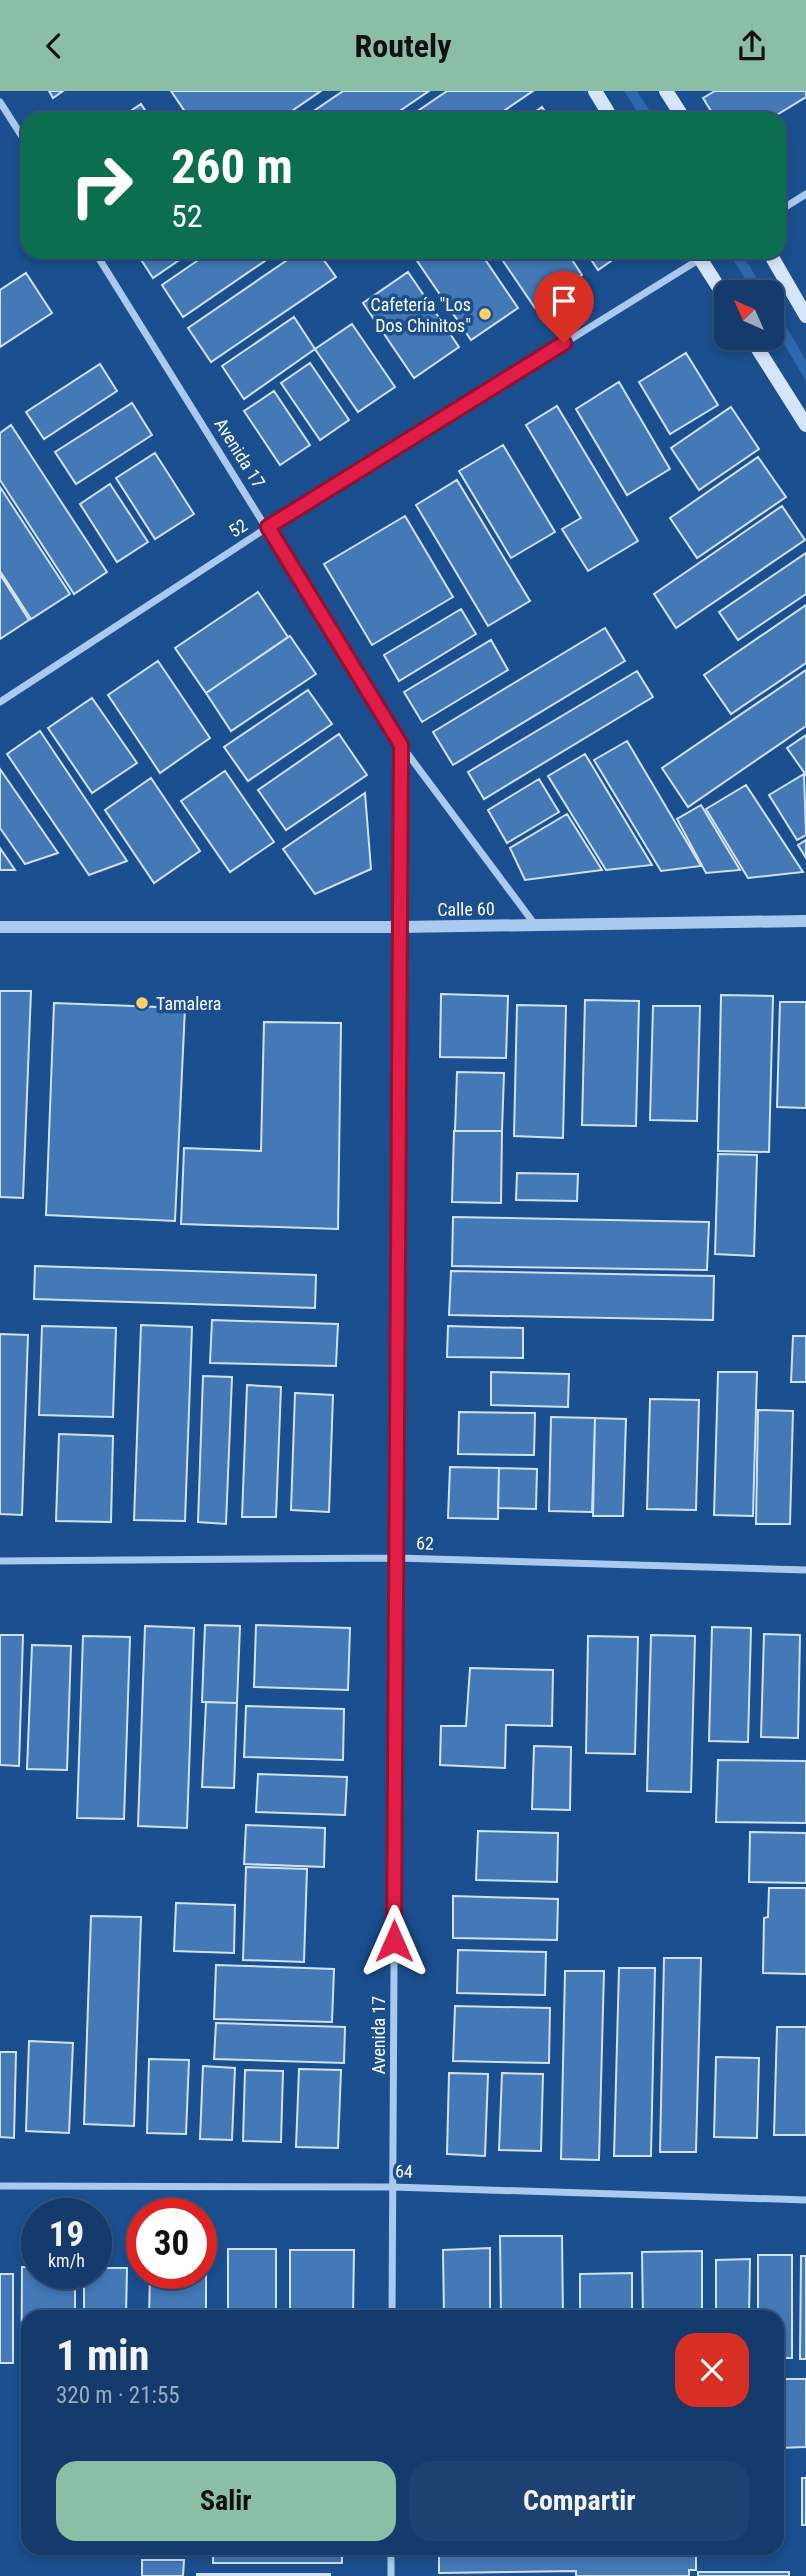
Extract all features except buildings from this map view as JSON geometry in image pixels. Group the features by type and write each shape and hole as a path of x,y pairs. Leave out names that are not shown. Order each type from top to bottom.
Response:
{"main road":[{"path":"595,91 608,112"},
{"path":"666,91 680,112"},
{"path":"705,259 716,280"},
{"path":"773,259 806,316"},
{"path":"759,350 806,425"}],"street":[{"path":"0,102 21,135"},
{"path":"786,207 806,194"},
{"name":"Avenida 17","path":"99,259 401,745 536,926"},
{"name":"52","path":"0,702 268,527 694,259"},
{"name":"Avenida 17","path":"392,2310 401,745"},
{"name":"Calle 60","path":"0,927 399,927 806,922"},
{"name":"62","path":"0,1561 396,1558 806,1570"},
{"name":"64","path":"0,2186 393,2187 806,2200"},
{"path":"391,2555 391,2576"}],"shaded area":[{"path":"624,91 637,91 650,112 638,112"},
{"path":"733,259 745,259 758,280 746,280"},
{"path":"784,323 806,360 806,381 784,344"}],"place":[{"name":"Cafetería \"Los Dos Chinitos\"","path":"485,314"},
{"name":"Tamalera","path":"142,1003"}],"route":[{"path":"394,1941 401,745 268,527 564,343"}]}
